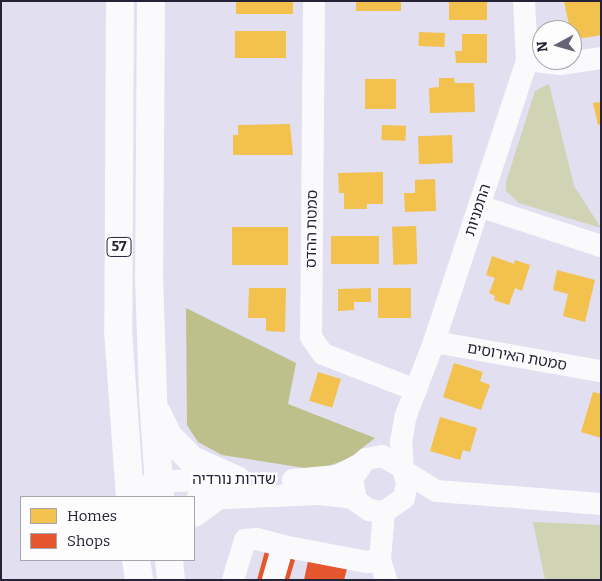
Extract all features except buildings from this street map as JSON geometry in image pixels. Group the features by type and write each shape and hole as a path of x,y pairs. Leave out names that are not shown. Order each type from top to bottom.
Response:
{"highway":[{"name":"57","path":"120,1 118,330 145,493"},
{"name":"57","path":"145,493 153,399 150,276 152,1"},
{"path":"153,399 158,418 175,444 192,460 237,480"},
{"path":"136,561 139,580"},
{"path":"169,561 171,580"},
{"path":"176,580 178,561"}],"street":[{"name":"סמטת ההדס","path":"314,1 311,337 323,354 416,390"},
{"name":"החמניות","path":"404,470 401,442 406,415 434,342 527,60 524,1"},
{"path":"527,60 561,64 601,58"},
{"path":"479,206 601,246"},
{"name":"סמטת האירוסים","path":"434,342 601,371"},
{"name":"החמניות","path":"364,462 383,447 406,415"},
{"path":"449,493 412,497 392,507 369,510 356,500 351,486 364,462 390,458 404,470 437,491 601,504"},
{"name":"שדרות נורדיה","path":"145,493 237,480 321,478 342,474 364,462"},
{"path":"373,573 392,507 406,490 404,470"},
{"name":"שדרות נורדיה","path":"200,503 309,493 356,500"},
{"path":"233,580 244,540 256,539 367,562 373,573"},
{"path":"273,580 283,546"}],"green space":[{"path":"549,84 574,186 601,228 519,203 506,191 506,182 535,91"},
{"path":"186,308 296,363 288,404 375,438 348,459 317,470 222,455 198,442 187,425"},
{"path":"533,522 601,525 601,580 545,580"}]}
